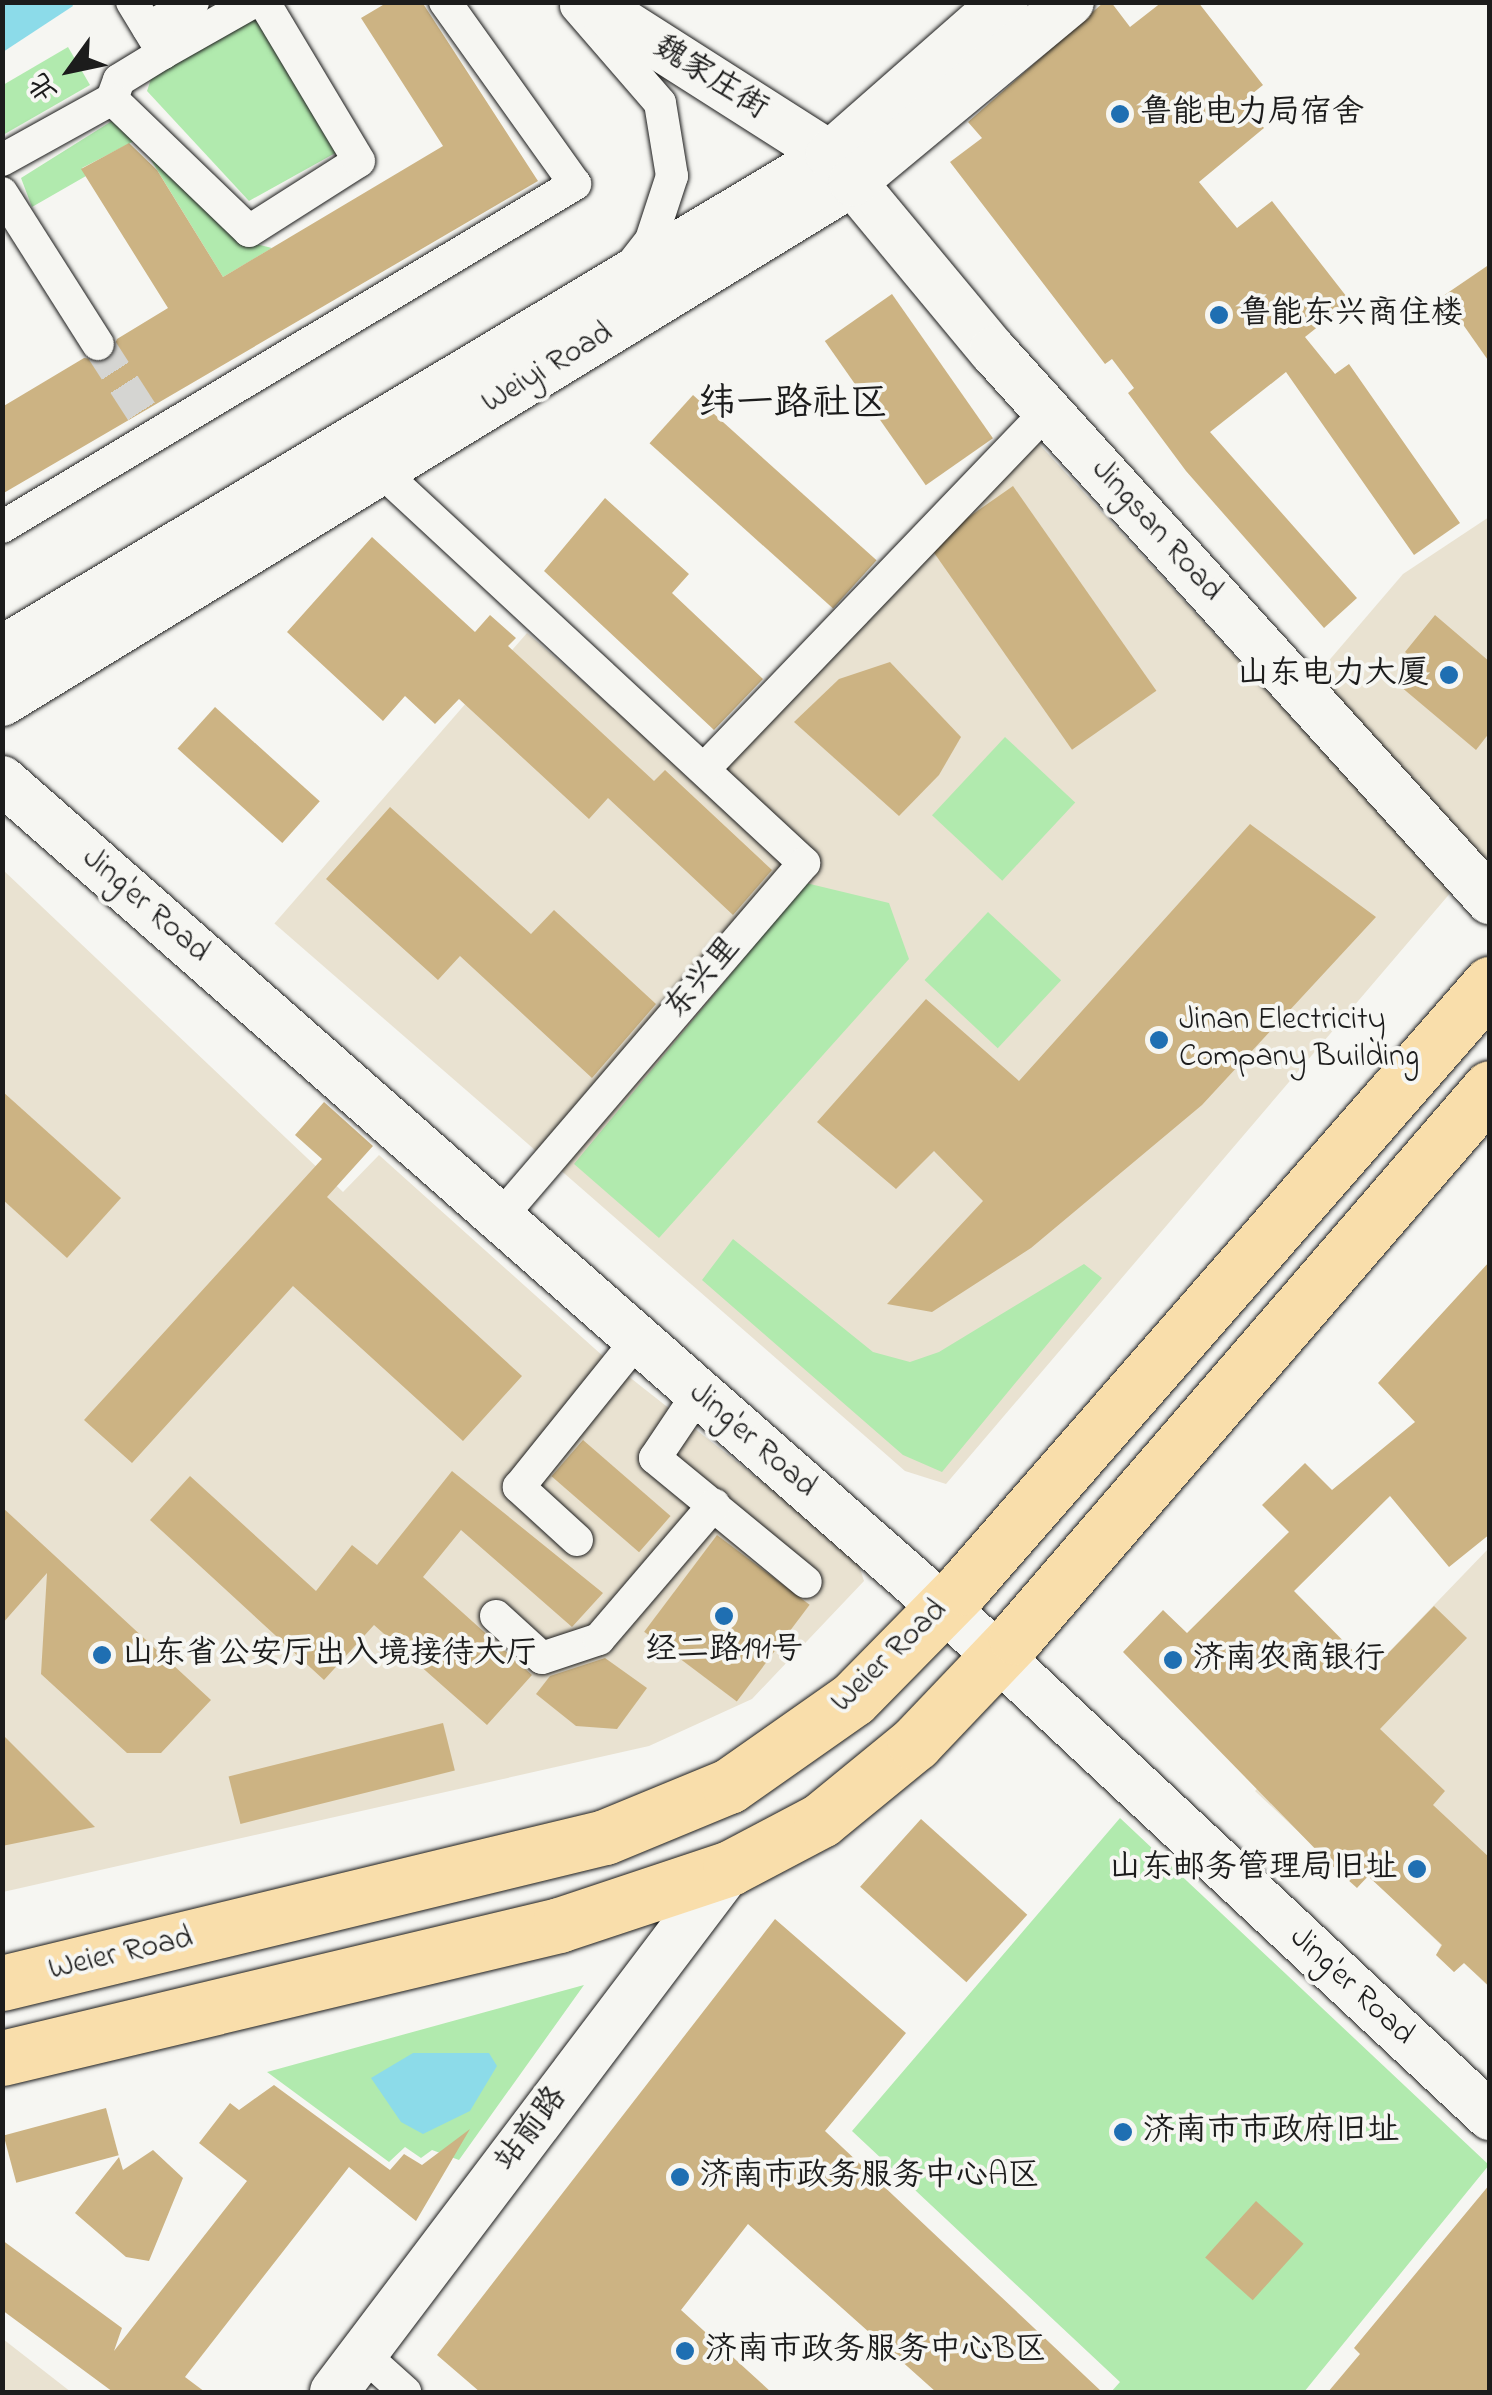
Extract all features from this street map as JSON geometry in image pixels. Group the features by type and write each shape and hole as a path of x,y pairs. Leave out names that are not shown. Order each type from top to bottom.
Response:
{"highway":[{"name":"Weier Road","path":"2,1983 605,1837 729,1786 853,1699 953,1597 1490,984"},
{"path":"2,2058 559,1925 730,1868 821,1820 914,1743 1008,1647 1490,1088"}],"street":[{"path":"2,160 112,100 148,28 193,2"},
{"path":"148,28 253,2"},
{"path":"112,100 250,231 359,161 264,2"},
{"path":"2,527 150,426 575,184 445,2"},
{"path":"573,2 660,103 672,176 652,240 614,286"},
{"name":"魏家庄街","path":"590,2 842,169"},
{"name":"Weiyi Road","path":"2,650 614,286 842,169 1004,2"},
{"name":"Weiyi Road","path":"2,702 381,471 842,169 1070,2"},
{"name":"Jingsan Road","path":"842,169 1047,411 1490,900"},
{"path":"2,193 98,344"},
{"path":"706,767 1047,411"},
{"name":"东兴里","path":"381,471 706,767 804,863 516,1200"},
{"name":"Jing'er Road","path":"2,743 516,1200 1008,1647 1490,2072"},
{"name":"Jing'er Road","path":"2,780 698,1394 953,1597"},
{"path":"577,1540 519,1487 638,1340"},
{"path":"698,1394 655,1458 806,1582"},
{"path":"496,1616 542,1658 599,1640 714,1505"},
{"name":"Jing'er Road","path":"1008,1647 1490,2116"},
{"name":"站前路","path":"334,2392 730,1868"},
{"path":"364,2354 405,2392"}],"shaded area":[{"path":"1038,443 1452,891 946,1484 905,1471 557,1167 819,865 721,767"},
{"path":"1489,517 1490,873 1308,685 1403,574"},
{"path":"527,633 790,862 538,1153 274,924"},
{"path":"2,869 343,1192 379,1155 604,1357 856,1556 864,1581 752,1699 649,1746 3,1892"},
{"path":"1489,1548 1489,1987 1464,1963 1454,1972 1436,1955 1441,1945 1369,1876 1357,1887 1255,1791"},
{"path":"3,2339 71,2392 3,2392"}],"green space":[{"path":"262,11 339,151 249,201 147,91 151,79"},
{"path":"68,47 90,85 3,135 3,85"},
{"path":"115,119 140,134 235,239 272,248 223,277 138,139 82,168 86,176 32,207 21,178"},
{"path":"1005,737 1075,802 1002,881 932,815"},
{"path":"806,883 889,903 909,959 659,1238 574,1164"},
{"path":"988,912 1061,980 998,1048 925,980"},
{"path":"733,1239 873,1352 910,1362 939,1352 1084,1264 1102,1278 942,1472 903,1455 702,1280"},
{"path":"1120,1818 1489,2165 1304,2392 1111,2392 1120,2382 852,2131"},
{"path":"584,1985 459,2160 432,2150 421,2158 405,2147 389,2162 267,2072"}],"water":[{"path":"3,2 71,2 73,6 3,52"},
{"path":"413,2053 489,2053 497,2066 470,2111 423,2134 401,2122 371,2078"}],"building":[{"path":"388,2 422,2 538,181 2,494 2,407 84,358 108,361 117,339 168,308 81,169 129,143 157,170 223,277 443,146 361,18"},
{"path":"1104,2 1111,2 1130,27 1162,2 1198,2 1263,85 1242,102 1264,128 1199,182 1237,228 1272,201 1350,301 1305,337 1335,374 1349,364 1460,523 1414,555 1286,372 1210,432 1357,598 1324,628 1186,471 1128,393 1134,388 1112,359 1105,364 950,162 982,138 968,122"},
{"path":"1490,264 1490,363 1443,296"},
{"path":"892,294 993,438 926,485 825,341"},
{"path":"693,395 877,560 833,609 650,443"},
{"path":"1013,486 1156,691 1072,750 929,545"},
{"path":"605,498 689,574 672,593 763,679 714,730 544,571"},
{"path":"372,537 475,632 490,615 516,638 508,646 654,781 665,770 772,870 733,915 608,798 589,819 459,699 435,724 405,696 383,721 287,632"},
{"name":"山东电力大厦","path":"1435,615 1490,662 1490,732 1476,750 1400,686 1419,664 1405,652"},
{"path":"890,662 961,737 939,775 899,816 794,722 839,679"},
{"path":"215,707 320,801 282,843 178,749"},
{"path":"390,807 531,934 554,910 656,1004 592,1078 460,956 438,980 326,879"},
{"name":"Jinan Electricity Company Building","path":"1250,824 1376,917 1202,1105 1031,1248 932,1312 887,1304 983,1201 934,1151 896,1189 817,1122 926,999 1019,1081"},
{"path":"2,1091 121,1198 67,1258 2,1199"},
{"path":"324,1102 373,1146 327,1197 522,1376 463,1441 293,1286 132,1463 84,1420 322,1159 295,1135"},
{"path":"1490,1261 1490,1534 1449,1567 1390,1496 1294,1591 1372,1670 1434,1606 1467,1638 1380,1729 1445,1791 1433,1805 1490,1858 1490,1987 1464,1963 1454,1972 1436,1955 1442,1945 1368,1876 1357,1888 1328,1862 1123,1652 1163,1610 1187,1633 1289,1532 1262,1505 1305,1463 1332,1490 1415,1422 1378,1383"},
{"path":"583,1440 671,1516 639,1552 552,1476"},
{"path":"452,1471 603,1593 572,1627 461,1530 423,1577 532,1675 487,1725 374,1625 324,1680 150,1520 190,1476 316,1591 352,1545 377,1565"},
{"name":"山东省公安厅出入境接待大厅","path":"2,1507 211,1700 161,1753 127,1753 41,1674 47,1573 2,1624"},
{"name":"经二路191号","path":"717,1535 810,1605 737,1701 644,1632"},
{"path":"605,1658 647,1688 617,1729 576,1726 536,1694 550,1676"},
{"path":"443,1723 455,1771 240,1824 229,1776"},
{"path":"2,1734 95,1827 2,1846"},
{"path":"921,1819 1027,1915 966,1982 860,1887"},
{"name":"济南市政务服务中心A区","path":"775,1919 906,2033 825,2131 1102,2392 936,2392 748,2224 681,2310 771,2392 480,2392 437,2355"},
{"path":"274,2085 390,2170 404,2154 422,2165 470,2129 416,2221 349,2167 185,2377 205,2392 113,2392 2,2310 2,2240 122,2328 114,2351 247,2181 199,2143 230,2103 239,2110"},
{"path":"106,2108 119,2155 16,2183 4,2135"},
{"path":"153,2150 183,2178 149,2261 126,2257 75,2213 119,2157 123,2170"},
{"path":"1490,2184 1490,2392 1328,2392 1360,2354 1354,2348"},
{"path":"1256,2201 1304,2244 1253,2300 1205,2257"}],"tunnel":[{"path":"98,344 145,417"}],"place":[{"name":"鲁能电力局宿舍","path":"1120,114"},
{"name":"鲁能东兴商住楼","path":"1219,315"},
{"name":"山东电力大厦","path":"1449,675"},
{"name":"Jinan Electricity Company Building","path":"1159,1040"},
{"name":"经二路191号","path":"724,1616"},
{"name":"山东省公安厅出入境接待大厅","path":"102,1655"},
{"name":"济南农商银行","path":"1173,1660"},
{"name":"山东邮务管理局旧址","path":"1417,1869"},
{"name":"济南市市政府旧址","path":"1123,2132"},
{"name":"济南市政务服务中心A区","path":"680,2177"},
{"name":"济南市政务服务中心B区","path":"685,2351"}],"district":[{"name":"纬一路社区","path":"793,406"}]}
